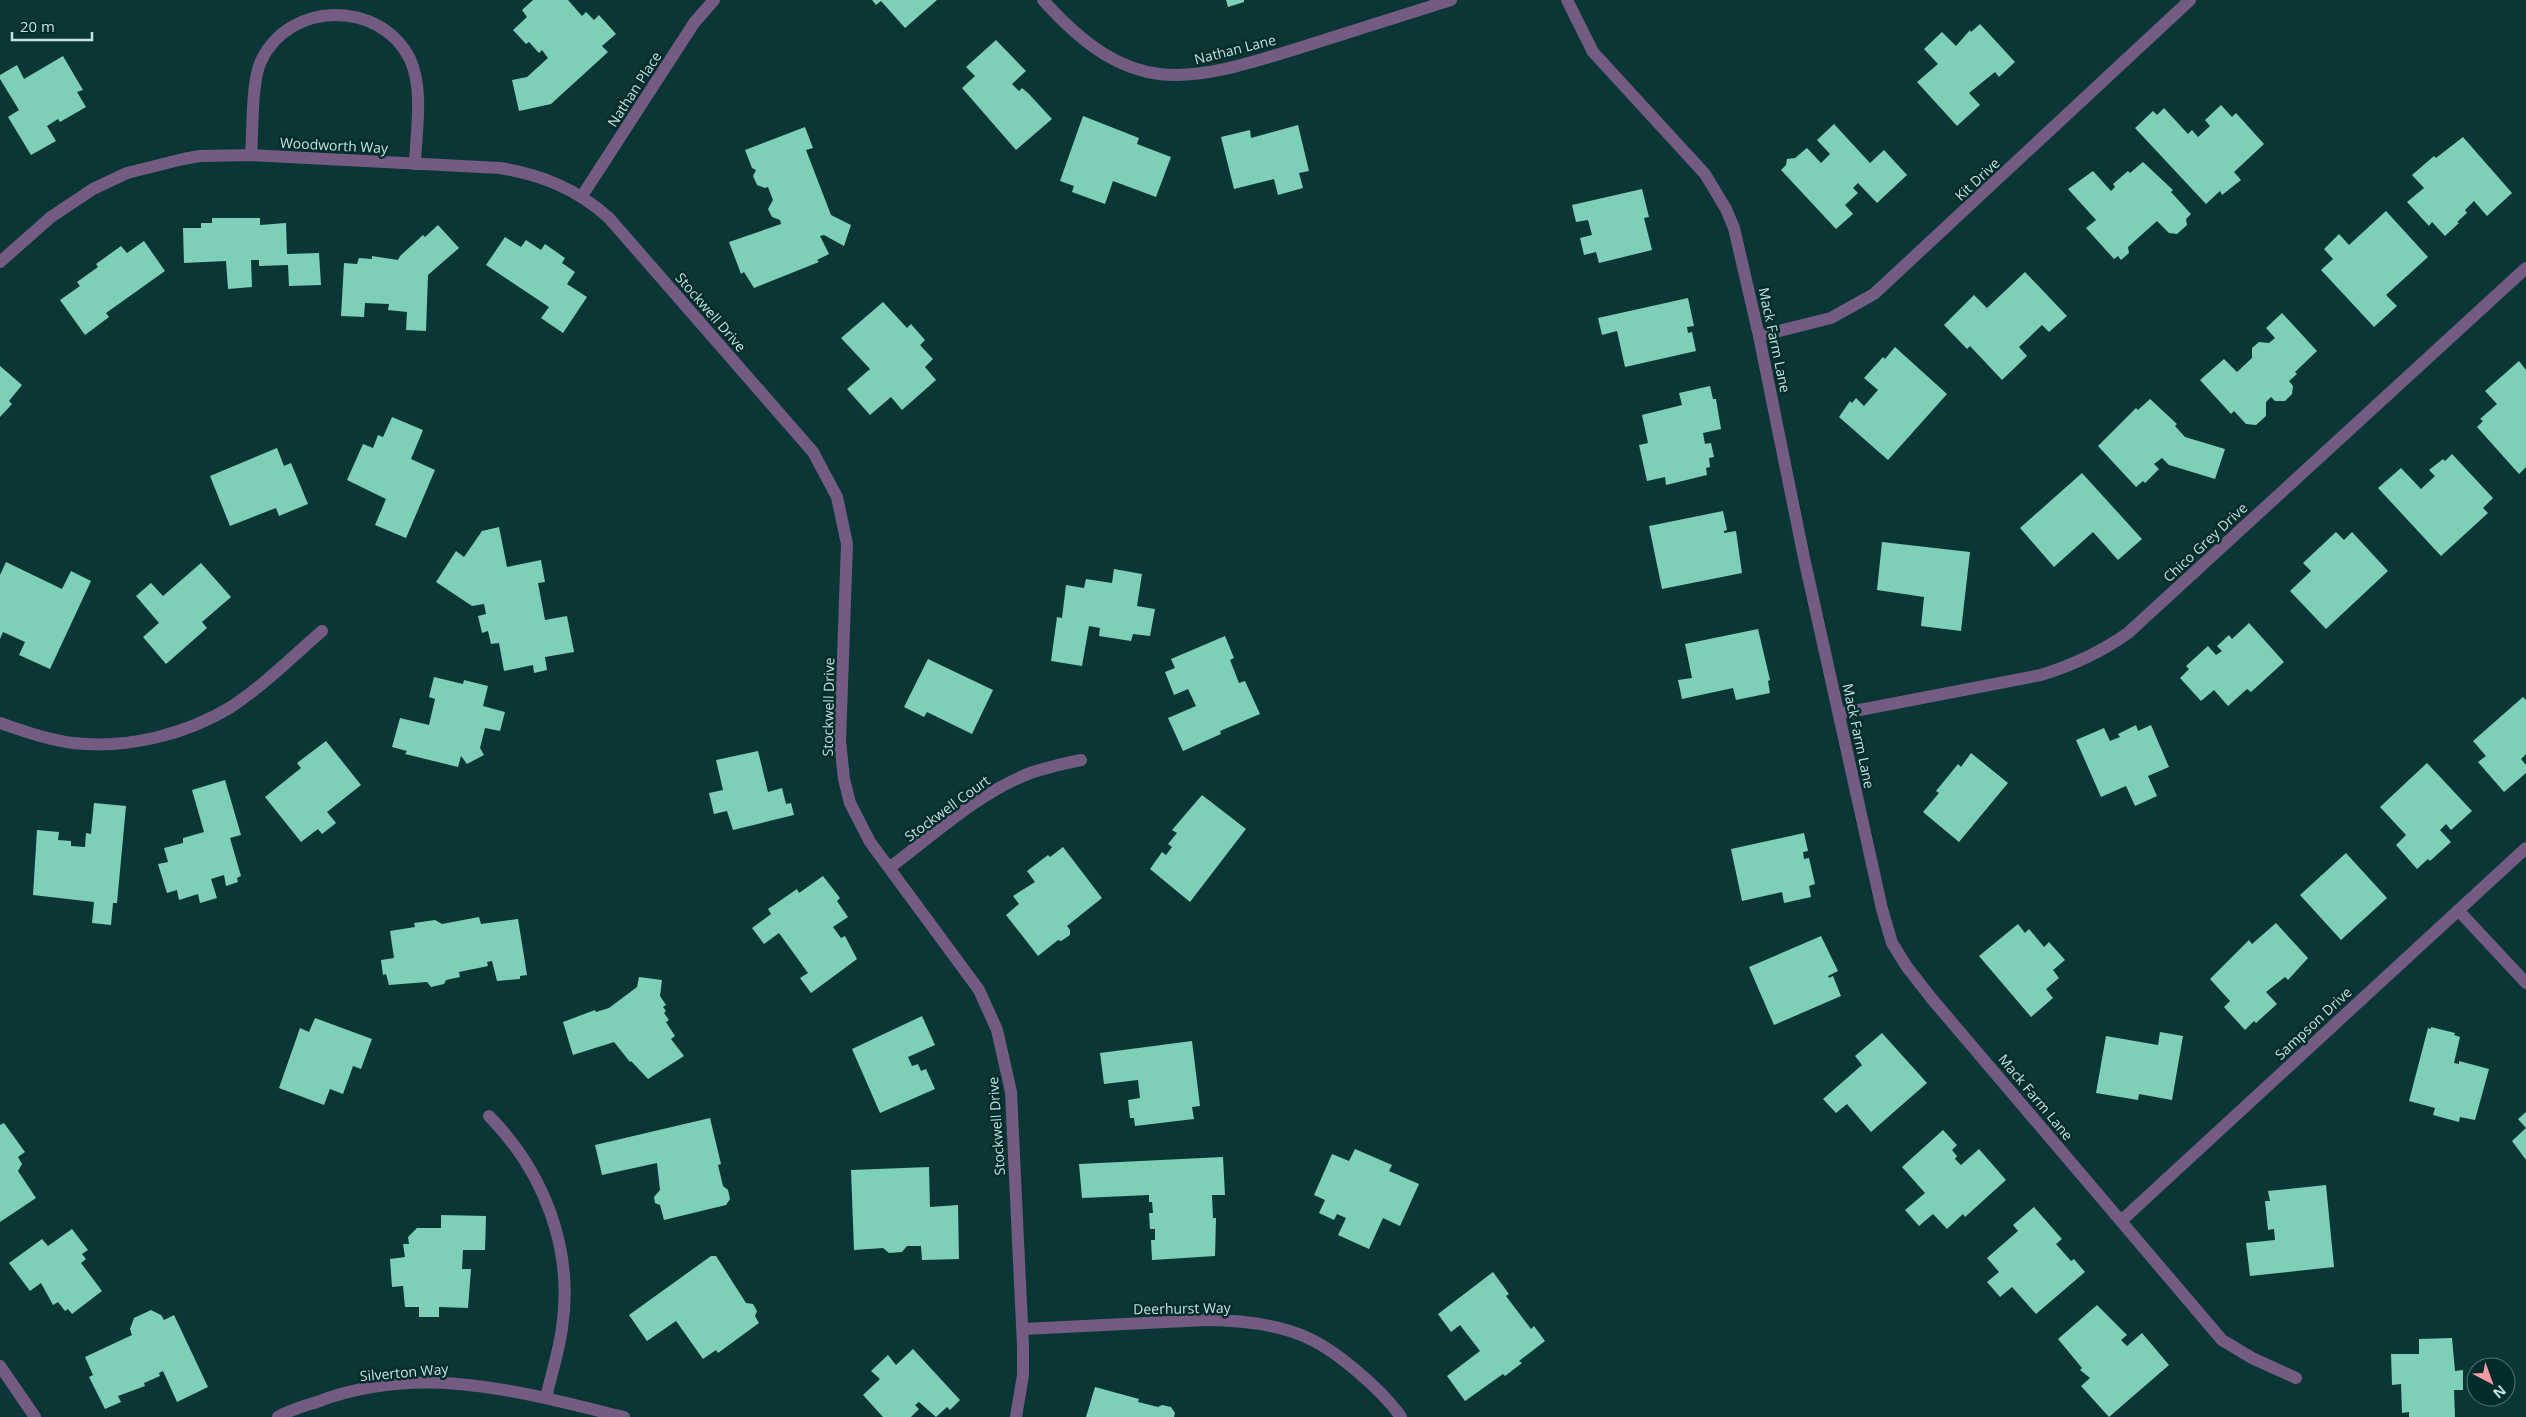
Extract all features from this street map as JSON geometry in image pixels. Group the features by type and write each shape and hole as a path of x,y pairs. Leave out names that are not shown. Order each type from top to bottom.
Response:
{"street":[{"name":"Nathan Place","path":"582,196 694,24 714,0"},
{"name":"Nathan Lane","path":"1043,0 1074,33 1110,58 1145,72 1192,76 1236,68 1451,0"},
{"name":"Mack Farm Lane","path":"1568,0 1585,38 1597,56 1694,162 1716,191 1726,209 1740,248 1839,714 1882,909 1892,942 1907,967 1932,999 2222,1340 2252,1358 2296,1378"},
{"name":"Kit Drive","path":"1759,336 1831,318 1874,294 2190,0"},
{"path":"251,155 260,62 266,52 282,31 303,18 315,13 340,10 365,16 382,25 396,37 410,59 416,83 415,164"},
{"name":"Woodworth Way","path":"0,262 51,217 93,189 127,173 200,156 251,155 500,168 528,173 565,187 582,196"},
{"name":"Stockwell Drive","path":"582,196 609,218 801,438 830,482 842,514 848,544 840,741 844,779 857,819 889,868 979,990 997,1030 1004,1053 1011,1092 1023,1328 1023,1375 1016,1417"},
{"name":"Chico Grey Drive","path":"1839,714 2041,675 2073,665 2102,651 2128,633 2526,268"},
{"path":"0,723 24,732 73,743 124,742 161,737 231,707 322,632"},
{"name":"Stockwell Court","path":"889,868 976,802 997,789 1033,772 1082,760"},
{"name":"Sampson Drive","path":"2121,1220 2526,848"},
{"path":"2458,910 2526,983"},
{"path":"489,1116 519,1151 529,1167 543,1192 558,1235 565,1298 562,1329 546,1398"},
{"name":"Deerhurst Way","path":"1023,1328 1206,1320 1231,1320 1271,1327 1308,1338 1337,1358 1372,1383 1401,1417"},
{"path":"0,1366 35,1417"},
{"name":"Silverton Way","path":"278,1417 331,1396 365,1388 419,1382 454,1382 515,1390 624,1417"}],"building":[{"path":"533,0 568,0 582,16 586,12 594,20 599,15 616,34 602,46 608,52 551,104 519,111 512,80 527,77 548,58 542,50 539,53 529,42 526,44 513,30 527,17 522,10"},
{"path":"872,0 937,0 905,28 881,1 876,5"},
{"path":"1226,0 1244,0 1244,2 1228,7"},
{"path":"1980,24 2015,62 1999,77 1995,72 1969,93 1980,105 1957,126 1917,82 1938,64 1924,49 1942,32 1956,46 1970,30 1971,32"},
{"path":"996,40 1026,71 1012,84 1019,91 1022,88 1029,94 1052,119 1016,150 962,88 975,76 966,67"},
{"path":"63,56 83,90 77,92 86,107 60,122 58,119 47,126 56,141 31,155 8,117 19,110 0,79 0,75 17,65 24,79"},
{"path":"2221,105 2232,117 2236,113 2264,144 2234,172 2241,180 2222,195 2220,191 2206,204 2135,128 2153,111 2157,115 2164,108 2188,134 2192,130 2198,137 2210,126 2205,120"},
{"path":"1083,116 1139,138 1137,144 1171,157 1156,197 1113,181 1105,204 1072,192 1074,186 1060,181"},
{"path":"1834,124 1870,163 1884,150 1907,175 1877,203 1858,183 1853,188 1858,193 1845,205 1853,214 1836,229 1781,170 1786,165 1787,159 1795,158 1807,148 1821,163 1830,154 1817,140"},
{"path":"1298,125 1309,171 1299,173 1303,188 1278,195 1274,179 1234,189 1221,137 1250,130 1251,138"},
{"path":"805,127 813,148 806,150 831,215 851,225 844,246 824,235 820,236 829,254 817,260 819,262 754,288 744,272 741,274 729,242 781,224 780,220 772,217 768,209 773,200 768,187 765,188 757,185 753,176 756,170 752,168 745,150"},
{"path":"2463,137 2512,193 2487,216 2474,201 2465,210 2467,213 2457,222 2459,223 2445,236 2432,222 2429,226 2407,202 2424,188 2412,175 2434,156 2436,158"},
{"path":"2143,162 2173,190 2171,192 2191,214 2186,219 2187,225 2177,234 2169,233 2157,221 2128,247 2129,253 2121,260 2118,256 2114,259 2086,228 2096,220 2068,189 2093,171 2111,191 2115,187 2113,184 2128,171 2130,173"},
{"path":"1642,189 1649,217 1644,218 1652,250 1599,263 1596,252 1584,255 1580,238 1592,235 1588,220 1576,222 1572,205"},
{"path":"2386,211 2428,257 2386,295 2397,306 2374,327 2321,270 2333,259 2324,249 2339,234 2349,245"},
{"path":"212,218 260,218 260,225 286,223 287,254 319,253 321,285 289,286 288,265 259,266 259,260 251,260 252,287 228,289 226,261 184,263 183,228 201,228 201,223 212,223"},
{"path":"438,225 459,248 428,275 426,331 406,330 407,312 388,310 389,304 365,303 364,317 341,316 344,263 357,264 359,258 372,259 372,256 398,260 423,235 425,237"},
{"path":"505,237 521,247 526,240 541,250 545,244 565,258 562,263 575,272 567,284 587,297 563,333 541,318 549,307 486,265"},
{"path":"144,241 165,271 106,313 109,317 85,335 60,300 80,286 77,282 98,267 96,264 121,246 127,253"},
{"path":"2025,272 2067,316 2049,332 2042,325 2019,347 2027,356 2002,380 1970,346 1967,349 1944,325 1974,295 1987,308"},
{"path":"1688,298 1694,326 1687,327 1688,333 1692,332 1696,351 1625,367 1617,331 1602,335 1598,318"},
{"path":"883,302 907,328 911,324 925,340 920,345 933,359 925,367 936,380 902,410 891,397 870,415 847,389 870,369 841,338"},
{"path":"2282,313 2317,351 2295,372 2297,374 2289,381 2293,386 2292,394 2285,401 2275,401 2271,397 2266,402 2266,416 2256,425 2246,424 2234,411 2231,414 2200,380 2224,359 2237,372 2252,358 2252,348 2259,342 2269,343 2275,338 2266,328"},
{"path":"1895,347 1947,394 1888,460 1839,417 1850,401 1852,403 1856,398 1864,406 1878,390 1864,378"},
{"path":"2519,361 2526,370 2526,467 2519,474 2477,427 2483,421 2480,419 2497,404 2485,391"},
{"path":"0,366 22,385 9,401 12,404 0,417"},
{"path":"1710,386 1713,399 1716,399 1721,429 1703,433 1705,444 1711,443 1714,457 1709,458 1710,467 1706,468 1707,475 1666,485 1665,477 1647,481 1639,445 1648,443 1642,415 1682,405 1679,393"},
{"path":"2150,399 2177,424 2175,426 2185,437 2225,449 2215,479 2169,465 2162,458 2154,464 2159,469 2145,483 2143,481 2136,487 2098,446 2136,408 2138,410"},
{"path":"392,417 423,430 411,459 435,470 406,538 375,525 386,499 347,480 363,444 373,448 378,435 383,437"},
{"path":"277,448 284,466 291,463 308,504 279,516 276,508 230,526 210,476"},
{"path":"2452,454 2493,498 2483,508 2488,513 2441,556 2378,488 2401,468 2421,489 2435,476 2429,470 2443,459 2445,461"},
{"path":"2082,473 2142,539 2118,560 2093,532 2054,567 2020,528"},
{"path":"1723,511 1727,530 1724,533 1736,531 1742,573 1662,589 1649,526"},
{"path":"499,527 507,567 541,560 545,582 538,583 545,620 567,616 574,652 545,657 547,670 534,673 533,665 504,671 499,643 491,644 488,631 482,633 478,616 486,614 484,604 472,606 436,582 456,551 464,557 482,531"},
{"path":"2336,532 2344,540 2352,532 2388,571 2326,629 2290,591 2311,571 2303,563"},
{"path":"1882,542 1970,552 1961,631 1921,626 1924,597 1877,590"},
{"path":"6,562 62,589 71,571 91,581 50,669 19,655 25,642 3,632 0,639 0,575"},
{"path":"201,563 231,597 202,622 207,628 166,664 143,637 159,623 136,596 151,583 163,596"},
{"path":"1114,569 1142,574 1137,606 1155,609 1150,636 1133,634 1131,641 1099,636 1100,628 1089,626 1082,666 1051,661 1057,617 1062,618 1066,585 1084,588 1086,579 1112,583"},
{"path":"2249,623 2284,662 2251,692 2247,689 2228,706 2214,690 2201,701 2180,678 2189,669 2186,666 2208,646 2216,655 2222,651 2217,646 2229,635 2232,639"},
{"path":"1758,629 1770,680 1768,681 1770,693 1736,700 1733,688 1682,699 1678,680 1692,678 1685,644"},
{"path":"1225,636 1234,658 1230,660 1239,683 1245,681 1260,714 1220,731 1221,734 1183,751 1168,718 1196,706 1188,689 1174,695 1165,672 1175,668 1171,659"},
{"path":"928,659 993,690 972,734 927,712 924,717 904,707"},
{"path":"434,677 463,684 464,680 488,686 483,706 505,712 500,731 485,728 480,748 484,755 467,764 461,756 458,767 405,754 407,751 392,747 400,718 429,725 435,699 429,697"},
{"path":"2523,697 2526,700 2526,754 2521,759 2526,765 2526,773 2504,792 2478,762 2486,756 2473,741"},
{"path":"2136,725 2138,731 2151,725 2169,767 2148,776 2157,796 2135,806 2126,786 2101,797 2076,740 2104,728 2110,741 2120,737 2118,734"},
{"path":"326,741 361,785 327,812 336,823 322,834 318,829 301,842 265,797 301,768 297,763"},
{"path":"758,751 768,792 782,788 786,804 791,803 794,815 733,830 727,811 714,814 709,793 723,790 716,760"},
{"path":"1971,753 2008,783 1959,842 1923,812 1939,793 1936,791 1958,764 1961,767"},
{"path":"2427,763 2472,811 2451,830 2446,824 2440,830 2451,842 2430,861 2428,859 2417,869 2396,845 2406,835 2380,807"},
{"path":"225,780 241,835 230,838 241,876 237,878 238,882 226,886 224,875 211,879 217,898 200,903 198,894 179,900 177,890 167,893 158,864 168,862 164,848 183,843 183,838 204,832 192,790"},
{"path":"1202,795 1246,829 1190,902 1150,869 1162,852 1166,855 1172,847 1168,844 1177,833 1172,830"},
{"path":"94,803 126,806 117,903 113,903 111,925 92,923 94,902 33,895 37,830 59,832 58,840 71,841 71,846 85,847 86,833 91,834"},
{"path":"1804,833 1808,851 1803,852 1804,859 1809,858 1815,884 1809,886 1811,897 1784,903 1782,892 1742,901 1731,849"},
{"path":"1063,847 1102,898 1067,926 1070,930 1070,935 1061,941 1058,940 1038,956 1006,915 1019,904 1013,896 1035,882 1027,871 1048,855 1050,857"},
{"path":"2346,853 2387,898 2341,940 2300,895"},
{"path":"823,876 840,898 837,901 848,917 833,927 841,938 845,936 857,959 811,993 800,978 808,973 779,933 764,944 752,928 771,914 768,909 797,889 799,893"},
{"path":"479,917 481,924 518,919 527,975 520,976 520,979 497,981 492,961 487,962 488,966 459,972 460,977 446,980 444,984 431,987 427,982 389,985 386,974 383,975 381,960 394,958 390,931 415,927 414,923 435,920 442,924"},
{"path":"2276,923 2308,958 2288,980 2285,977 2266,992 2277,1004 2256,1023 2254,1021 2245,1030 2224,1007 2230,1001 2210,979 2249,940 2252,944"},
{"path":"2018,924 2025,933 2029,929 2044,947 2049,942 2065,960 2053,970 2059,978 2046,989 2053,998 2031,1017 1979,956"},
{"path":"1821,936 1838,971 1828,976 1829,978 1833,976 1841,996 1774,1025 1749,967"},
{"path":"639,977 662,980 660,996 666,1005 663,1007 666,1011 664,1013 669,1020 666,1022 675,1036 671,1039 684,1056 648,1079 630,1062 614,1042 573,1055 563,1022 595,1010 596,1012 609,1008 637,987"},
{"path":"922,1016 935,1045 908,1057 912,1066 918,1064 921,1071 926,1069 935,1089 880,1113 852,1049"},
{"path":"315,1018 372,1039 361,1069 353,1066 343,1094 330,1089 324,1105 279,1088 300,1028 309,1032"},
{"path":"2431,1027 2455,1033 2454,1035 2460,1037 2454,1063 2459,1064 2459,1061 2489,1069 2475,1120 2460,1117 2459,1122 2433,1115 2435,1108 2409,1101 2428,1028 2431,1029"},
{"path":"2160,1032 2183,1036 2172,1100 2139,1094 2138,1100 2096,1093 2106,1036 2158,1045"},
{"path":"1882,1033 1927,1083 1871,1132 1847,1104 1836,1113 1823,1099 1862,1065 1855,1056"},
{"path":"1192,1041 1200,1106 1192,1107 1194,1119 1135,1126 1134,1118 1130,1118 1128,1100 1140,1098 1138,1080 1104,1084 1100,1053"},
{"path":"2526,1112 2526,1128 2518,1119"},
{"path":"710,1118 721,1164 718,1165 723,1186 728,1190 730,1199 726,1205 664,1220 660,1205 655,1203 654,1197 660,1190 657,1163 602,1175 595,1145"},
{"path":"4,1123 25,1152 18,1157 22,1164 18,1171 36,1198 0,1222 0,1125"},
{"path":"2526,1128 2526,1160 2512,1141"},
{"path":"1943,1130 1957,1145 1952,1150 1957,1156 1955,1159 1961,1165 1979,1149 2006,1180 1965,1217 1963,1214 1947,1229 1933,1214 1919,1226 1905,1210 1925,1193 1902,1167"},
{"path":"1355,1149 1392,1165 1389,1171 1419,1184 1400,1226 1383,1218 1369,1249 1338,1235 1346,1218 1337,1214 1334,1220 1319,1213 1325,1200 1314,1195 1332,1154 1349,1161"},
{"path":"1223,1157 1225,1195 1212,1195 1213,1218 1216,1218 1215,1256 1152,1260 1151,1240 1155,1240 1155,1229 1150,1229 1149,1213 1153,1213 1152,1202 1149,1202 1149,1195 1082,1198 1079,1164"},
{"path":"929,1167 930,1207 958,1205 959,1259 922,1260 921,1246 907,1246 902,1252 889,1253 883,1248 854,1250 851,1170"},
{"path":"2326,1185 2334,1267 2250,1276 2246,1243 2275,1240 2274,1229 2268,1230 2265,1201 2270,1201 2268,1191"},
{"path":"2034,1207 2062,1239 2056,1244 2071,1261 2074,1259 2085,1272 2036,1314 2012,1287 2000,1297 1987,1282 1999,1272 1987,1258 2018,1231 2013,1225"},
{"path":"441,1215 486,1216 485,1250 463,1250 462,1269 471,1269 468,1308 439,1307 439,1317 419,1317 419,1307 405,1307 403,1286 392,1287 390,1259 405,1257 403,1244 409,1244 408,1237 417,1228 441,1228"},
{"path":"72,1229 88,1250 82,1254 86,1259 81,1263 102,1291 72,1314 68,1309 65,1311 58,1302 53,1305 41,1283 30,1291 9,1263 42,1239 48,1246"},
{"path":"711,1256 716,1256 746,1303 753,1304 757,1311 755,1316 759,1323 718,1353 716,1350 703,1359 676,1321 647,1341 629,1315"},
{"path":"1493,1272 1509,1294 1506,1296 1531,1329 1534,1326 1545,1341 1519,1361 1522,1363 1505,1376 1503,1374 1465,1401 1447,1376 1480,1351 1460,1325 1451,1332 1438,1314"},
{"path":"2097,1305 2127,1335 2121,1340 2127,1346 2142,1333 2169,1365 2109,1417 2081,1386 2090,1378 2080,1370 2082,1368 2058,1339"},
{"path":"151,1310 161,1315 164,1320 174,1315 208,1387 177,1402 163,1371 159,1373 160,1376 144,1383 145,1386 118,1396 121,1402 105,1409 89,1377 93,1375 85,1357 132,1335 130,1329 134,1318"},
{"path":"2452,1338 2455,1371 2463,1370 2463,1390 2454,1390 2455,1417 2409,1417 2409,1412 2402,1413 2401,1384 2392,1385 2391,1354 2419,1354 2419,1339"},
{"path":"913,1349 960,1400 950,1410 947,1407 936,1417 919,1402 915,1405 919,1409 911,1417 883,1417 863,1395 880,1379 871,1371 888,1355 896,1365"},
{"path":"1095,1387 1139,1399 1138,1402 1158,1407 1162,1405 1171,1407 1175,1413 1174,1417 1086,1417"}]}
